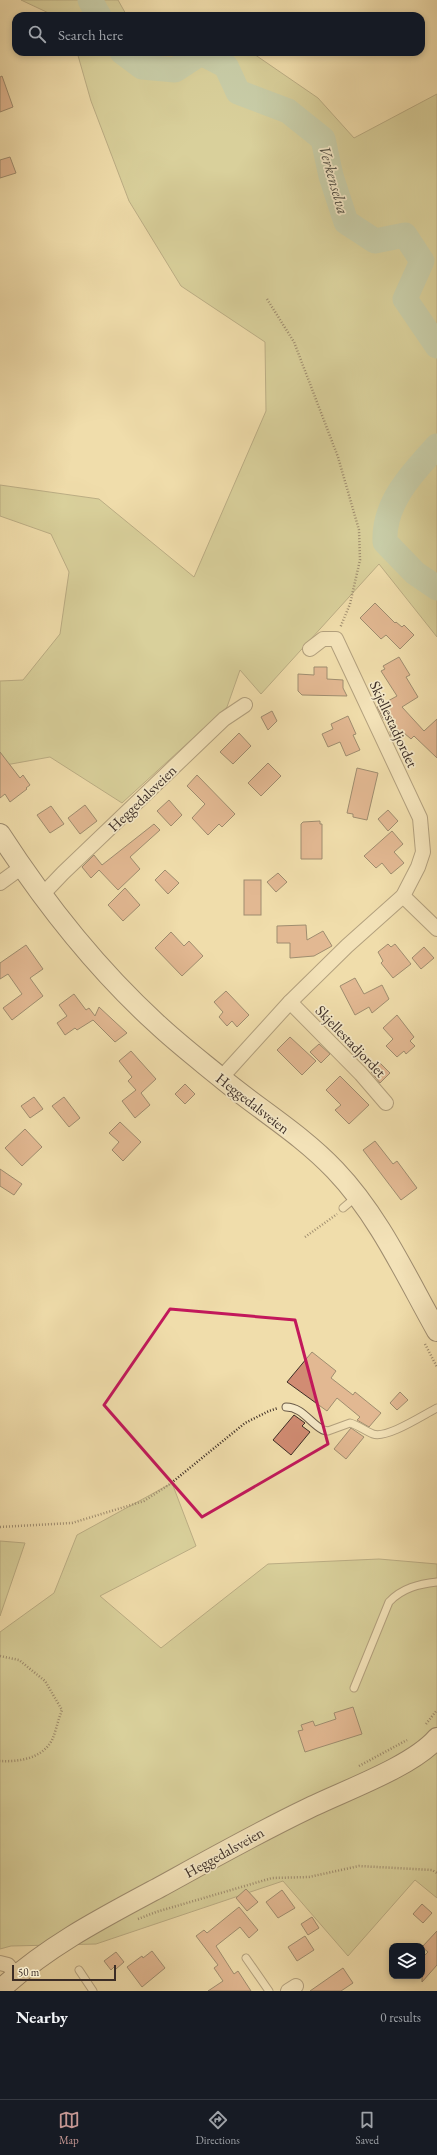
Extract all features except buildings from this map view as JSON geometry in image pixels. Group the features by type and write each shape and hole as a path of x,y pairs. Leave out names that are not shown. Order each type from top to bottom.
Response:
{"main road":[{"name":"Heggedalsveien","path":"0,834 42,895 108,974 156,1023 221,1078 309,1146 334,1169 350,1202 387,1242 430,1336"},
{"name":"Heggedalsveien","path":"0,1990 46,1951 115,1911 270,1827 390,1770 418,1755 437,1738"}],"street":[{"path":"310,649 323,639 336,639"},
{"name":"Skjellestadjordet","path":"221,1078 290,1002 347,946 403,896 418,867 423,852 420,818 336,639"},
{"name":"Heggedalsveien","path":"42,895 62,873 218,725 245,706"},
{"path":"0,883 22,867"},
{"path":"403,896 437,929"},
{"name":"Skjellestadjordet","path":"290,1002 361,1074 386,1104"},
{"path":"0,1963 8,1965 16,1975"}],"lane":[{"path":"286,1407 292,1407 299,1410 324,1430 328,1431 350,1423 374,1435 381,1435 403,1426 437,1408"},
{"path":"354,1688 389,1602 395,1595 417,1585 437,1582"},
{"path":"246,1958 269,1991"},
{"path":"79,1970 93,1991"}],"path":[{"path":"267,299 294,342 338,458 359,530 360,560 350,604 336,639"},
{"path":"305,1237 332,1218 350,1202"},
{"path":"430,1336 437,1367"},
{"path":"0,1528 72,1523 144,1501 170,1484 246,1423 269,1411 286,1407"},
{"path":"0,1656 19,1660 45,1681 62,1710 51,1741 37,1755 17,1762 0,1761"},
{"path":"136,1920 156,1912 272,1878 309,1877 359,1866 432,1870 437,1874"}],"highlighted area":[{"path":"170,1309 295,1320 328,1444 202,1517 104,1405"}],"green space":[{"path":"21,0 118,0 125,12 46,12"},
{"path":"78,56 257,56 318,98 354,138 437,94 437,637 379,564 261,694 240,670 227,707 122,803 50,757 0,766 0,681 23,680 60,634 69,572 51,534 0,516 0,485 99,499 194,577 266,411 265,342 181,286 129,201 91,101"},
{"path":"172,1483 196,1546 100,1596 161,1648 268,1564 379,1559 437,1564 437,1898 415,1880 348,1956 283,1881 96,1944 11,1946 0,1949 0,1632 54,1593 77,1535"},
{"path":"0,1541 25,1543 0,1616"}],"waterway":[{"name":"Verkenselva","path":"90,0 97,12"},
{"name":"Verkenselva","path":"127,56 142,67 175,70 196,56"},
{"name":"Verkenselva","path":"207,56 226,66 238,92 288,111 323,139 331,176 346,222 375,241 405,235 422,261 405,299 437,346"},
{"name":"Verkenselva","path":"437,446 418,466 394,501 389,514 385,542 415,573 437,588"}]}
